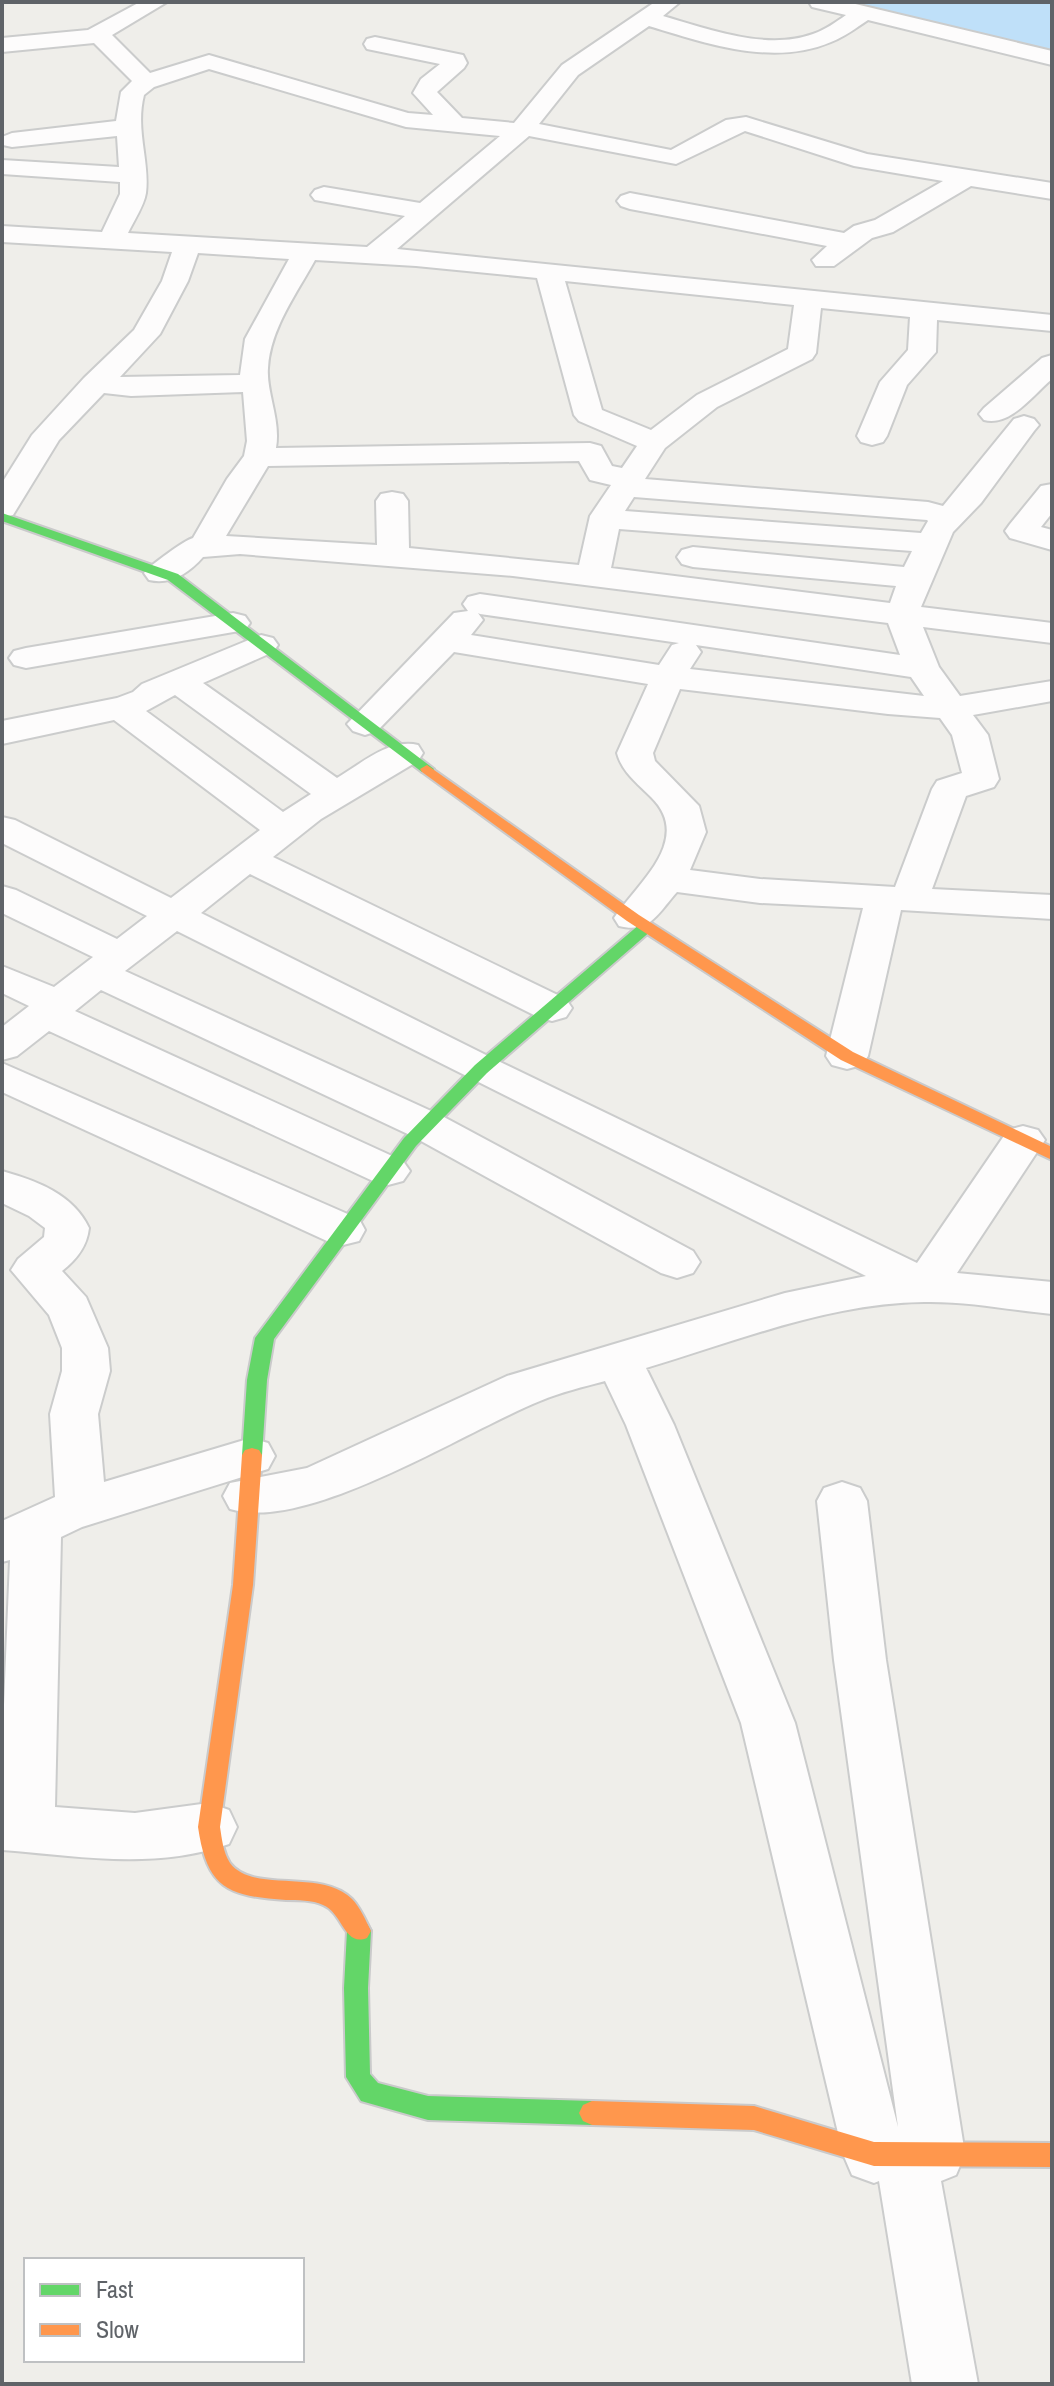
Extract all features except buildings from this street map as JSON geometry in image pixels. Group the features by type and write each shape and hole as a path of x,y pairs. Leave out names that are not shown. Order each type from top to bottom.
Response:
{"street":[{"path":"146,82 97,34 156,2"},
{"path":"373,256 522,130 570,70 669,2"},
{"path":"820,2 1052,58"},
{"path":"645,18 714,38 786,43 820,39 863,14"},
{"path":"2,45 101,36"},
{"path":"375,44 455,60 456,63 429,84 425,93 455,125"},
{"path":"111,241 133,194 134,175 128,127 133,92 146,82 209,62 406,120 522,130 666,157 676,157 735,125 746,124 863,161 1052,191"},
{"path":"12,140 128,127"},
{"path":"2,167 134,175"},
{"path":"593,576 606,519 654,442 707,401 802,353 799,296 848,242 863,232 884,226 968,177"},
{"path":"324,195 426,212"},
{"path":"630,201 848,242"},
{"path":"2,234 373,256 548,270 1052,323"},
{"path":"2,508 47,435 146,334 175,281 188,245"},
{"path":"205,545 242,479 259,457 262,441 253,370 259,339 306,252"},
{"path":"548,270 589,415 654,442"},
{"path":"872,436 894,382 922,352 924,310"},
{"path":"1052,364 994,414 1038,428 1026,483 1021,531 1052,540"},
{"path":"94,384 131,387 255,383"},
{"path":"259,457 590,452 601,474 627,482 928,511 941,530"},
{"path":"606,519 941,530 1026,483"},
{"path":"392,501 393,556"},
{"path":"2,517 173,577 365,724 639,922 847,1056 1037,1147 925,1286"},
{"path":"847,1056 896,900 950,789 981,779 970,735 922,668 902,615 915,578 941,530"},
{"path":"160,573 180,563 193,548 240,544 513,566 1052,633"},
{"path":"693,557 915,578"},
{"path":"758,597 768,564"},
{"path":"365,724 448,641 513,566"},
{"path":"480,604 922,668"},
{"path":"26,658 233,623"},
{"path":"697,634 668,677 635,753 638,764 681,806 687,832 667,879 639,922 552,1008 481,1069 427,1126 388,1171 265,1338 257,1380 243,1585 209,1827 215,1860 227,1876 257,1888 325,1894 343,1905 359,1931 356,1988 358,2077 370,2093 428,2108 754,2118 904,2154 1052,2155"},
{"path":"448,641 668,677 888,704 952,708 1048,697"},
{"path":"2,733 107,709 135,706 151,698 154,691 261,645"},
{"path":"178,681 335,794"},
{"path":"121,709 285,831"},
{"path":"343,1230 3,1052 51,1009 174,913 335,794 405,753"},
{"path":"2,828 481,1069 925,1286"},
{"path":"248,859 552,1008"},
{"path":"667,879 760,891 1052,907"},
{"path":"2,898 108,964 427,1126 677,1262"},
{"path":"2,978 51,1009 388,1171"},
{"path":"2,1186 54,1211 65,1220 68,1229 65,1240 34,1270 70,1308 85,1348 86,1371 40,1526 15,1827 135,1837 209,1827"},
{"path":"40,1526 250,1476 316,1485 524,1388 785,1309 856,1293 925,1286 1052,1298"},
{"path":"619,1361 650,1425 768,1723 904,2154"},
{"path":"842,1501 860,1660 904,2154 945,2384"}],"water":[{"path":"850,2 1052,2 1052,53"}],"traffic: fast":[{"path":"2,517 173,577 427,769"},
{"path":"252,1455 257,1380 265,1338 410,1142 481,1069 646,927"},
{"path":"359,1931 356,1988 358,2077 370,2093 428,2108 592,2113"}],"traffic: slow":[{"path":"427,769 633,918 847,1056 1052,1154"},
{"path":"252,1455 243,1585 209,1827 213,1850 224,1873 237,1882 328,1896 345,1907 359,1931"},
{"path":"592,2113 754,2118 874,2154 1052,2155"}]}
